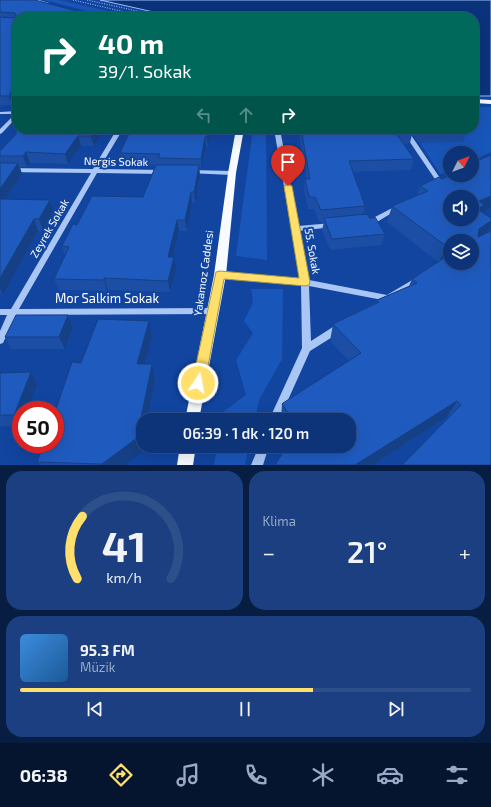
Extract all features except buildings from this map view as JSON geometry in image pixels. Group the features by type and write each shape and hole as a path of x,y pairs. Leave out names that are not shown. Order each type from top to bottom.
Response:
{"main road":[{"path":"479,101 491,102"},
{"name":"Yakamoz Caddesi","path":"193,413 220,275 232,173 239,134"},
{"path":"184,465 187,453"}],"street":[{"path":"36,0 49,4"},
{"path":"0,113 12,113"},
{"path":"0,132 12,119"},
{"name":"Zeyrek Sokak","path":"0,340 13,312 117,134"},
{"name":"55. Sokak","path":"277,413 307,348 305,282 278,134"},
{"path":"408,134 442,183 435,187"},
{"name":"Nergis Sokak","path":"0,170 171,172"},
{"path":"186,172 232,173"},
{"path":"359,222 375,220 402,205"},
{"path":"296,229 335,224"},
{"path":"220,275 305,282 388,298"},
{"path":"375,306 423,278"},
{"name":"Mor Salkim Sokak","path":"0,312 214,311"},
{"path":"307,348 348,323"},
{"path":"257,465 261,453"}],"path":[{"path":"73,0 125,12"},
{"path":"87,0 141,12"}],"shaded area":[{"path":"44,0 59,0 113,12 91,12"},
{"path":"100,0 491,0 491,96 479,96 479,12 154,12"},
{"path":"479,107 491,107 491,152 479,158 479,146 443,146 443,173 440,174 414,134 479,134"},
{"path":"252,134 266,134 267,260 236,256"},
{"path":"251,289 283,289 282,359 259,400 256,413 223,413 246,395 236,360 253,333 244,321 253,302"},
{"path":"216,453 248,453 245,465 214,465"}],"route":[{"path":"198,383 214,311 220,275 305,282 288,186"}]}
